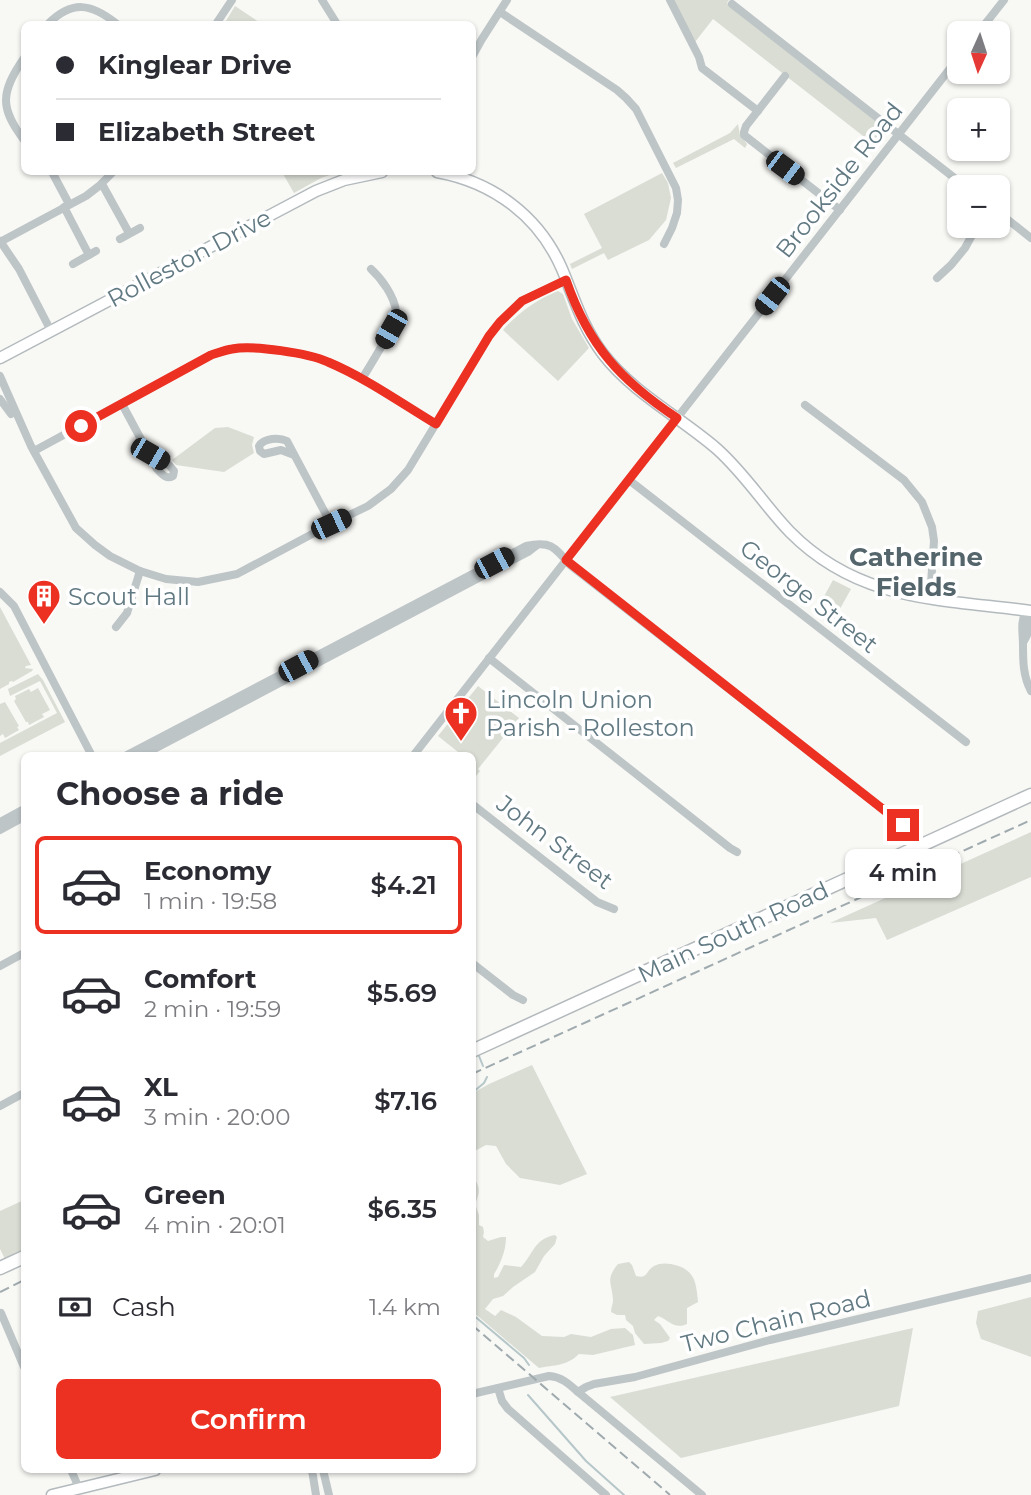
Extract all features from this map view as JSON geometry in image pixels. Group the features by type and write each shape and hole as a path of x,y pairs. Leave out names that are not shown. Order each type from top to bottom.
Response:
{"highway":[{"name":"Main South Road","path":"476,1049 1031,795"},
{"path":"0,1268 21,1258"}],"main road":[{"name":"Rolleston Drive","path":"0,358 322,188 365,175"},
{"path":"453,175 485,187 519,209 549,245 582,320 604,355 626,378 730,461 790,532 820,558 874,586 902,594 1029,611"},
{"path":"52,1495 143,1473"}],"street":[{"path":"218,21 232,0"},
{"path":"322,0 335,21"},
{"path":"476,50 507,0"},
{"path":"670,0 702,68 758,111"},
{"path":"987,21 1004,0"},
{"path":"51,21 64,8 73,4 95,7 113,21"},
{"path":"732,4 951,175"},
{"path":"500,12 617,90 633,104 677,193 676,218 664,244"},
{"path":"21,63 5,87 1,105 6,122 21,137"},
{"name":"Brookside Road","path":"416,752 947,73"},
{"path":"785,76 744,128 744,135 839,210"},
{"path":"53,175 66,206 92,253 73,264"},
{"path":"51,331 19,269 0,242 86,196 110,175"},
{"path":"102,184 129,233"},
{"path":"1010,221 1031,238"},
{"path":"120,239 140,228"},
{"path":"937,278 951,265 970,238"},
{"path":"362,379 391,329 396,312 391,296 379,276 371,269"},
{"path":"0,376 33,448 76,528 110,556 140,571 166,579 198,582 237,574 368,506 391,489 408,470 500,322 522,301 566,280"},
{"path":"33,448 122,404 211,355 234,349 283,352 327,361 436,424"},
{"path":"0,399 8,407 25,439 33,448"},
{"path":"122,404 150,454"},
{"path":"805,405 904,480 922,502 932,527 934,541 930,598"},
{"path":"294,455 331,524"},
{"name":"George Street","path":"629,480 966,742"},
{"path":"149,752 517,559 539,543"},
{"path":"133,752 526,546 539,543 547,544 903,825"},
{"path":"116,627 127,613 140,571"},
{"path":"0,592 14,606 90,752"},
{"path":"1029,611 1023,618 1022,636 1024,670 1031,691"},
{"path":"489,658 737,852"},
{"name":"John Street","path":"476,807 597,902 614,909"},
{"path":"0,822 21,811"},
{"path":"0,830 21,819"},
{"path":"0,966 21,955"},
{"path":"476,966 523,1000"},
{"path":"0,1106 21,1095"},
{"name":"Two Chain Road","path":"578,1392 591,1385 635,1377 770,1340 1031,1278"},
{"path":"1,1313 21,1360"},
{"path":"476,1393 550,1376 566,1381 702,1495"},
{"path":"498,1388 508,1409 606,1495"},
{"path":"72,1473 79,1489"},
{"path":"312,1473 316,1495"},
{"path":"324,1473 329,1495"}],"shaded area":[{"path":"673,0 729,0 727,3 888,130 876,146 713,19 695,42"},
{"path":"235,6 258,21 226,21"},
{"path":"738,124 740,135 747,144 745,148 734,139 676,168 673,163 730,133"},
{"path":"662,173 668,183 671,198 666,220 649,240 608,260 604,253 572,269 570,264 602,248 584,214"},
{"path":"284,175 330,175 321,178 294,193"},
{"path":"558,291 563,294 572,319 589,348 558,381 503,330 528,307"},
{"path":"228,427 254,437 254,453 224,472 176,465 172,460 215,428"},
{"path":"833,580 851,589 831,625 815,613"},
{"path":"0,607 31,665 25,668 33,669 0,689"},
{"path":"38,674 65,722 0,756 0,743 57,713 40,681 10,696 8,689"},
{"path":"478,686 519,718 478,769 480,771 476,776 476,752 458,752 438,736"},
{"path":"38,688 50,710 42,714 44,717 29,725 14,701 15,696"},
{"path":"5,702 19,730 5,738 3,734 0,736 0,704"},
{"path":"1031,832 1031,877 887,940 876,918 830,923"},
{"path":"532,1065 587,1174 560,1185 520,1178 506,1164 496,1146 486,1145 476,1150 476,1091"},
{"path":"476,1181 478,1187 476,1201"},
{"path":"21,1201 21,1251 5,1259 0,1249 0,1211"},
{"path":"476,1207 479,1225 483,1227 483,1237 488,1241 506,1237 504,1252 494,1278 498,1277 504,1265 521,1267 543,1240 555,1235 557,1237 535,1272 503,1296 493,1299 485,1309 495,1316 501,1310 516,1317 542,1336 564,1337 571,1334 591,1337 611,1329 625,1328 633,1335 635,1345 593,1355 579,1354 565,1363 539,1368 476,1315"},
{"path":"629,1262 636,1276 643,1276 654,1266 665,1263 685,1269 693,1277 698,1302 687,1308 687,1324 675,1325 658,1316 654,1320 670,1338 668,1341 644,1344 625,1315 611,1312 612,1274 618,1264"},
{"path":"1031,1297 1031,1357 981,1339 976,1323 978,1311"},
{"path":"913,1328 899,1406 681,1458 610,1397"}],"waterway":[{"path":"479,1056 483,1066"},
{"path":"476,1090 487,1077"},
{"path":"476,1317 529,1365"},
{"path":"528,1395 586,1461 624,1495"}],"railway":[{"path":"476,1072 1031,820"},
{"path":"0,1292 21,1282"},
{"path":"476,1328 670,1495"}],"place":[{"name":"Scout Hall","path":"44,626"},
{"name":"Lincoln Union Parish - Rolleston","path":"461,743"}],"district":[{"name":"Catherine Fields","path":"916,572"}],"route":[{"path":"81,426 211,355 234,349 283,352 327,361 436,424 500,322 522,301 566,280 582,320 604,355 626,378 677,418 566,560 903,825"}]}
